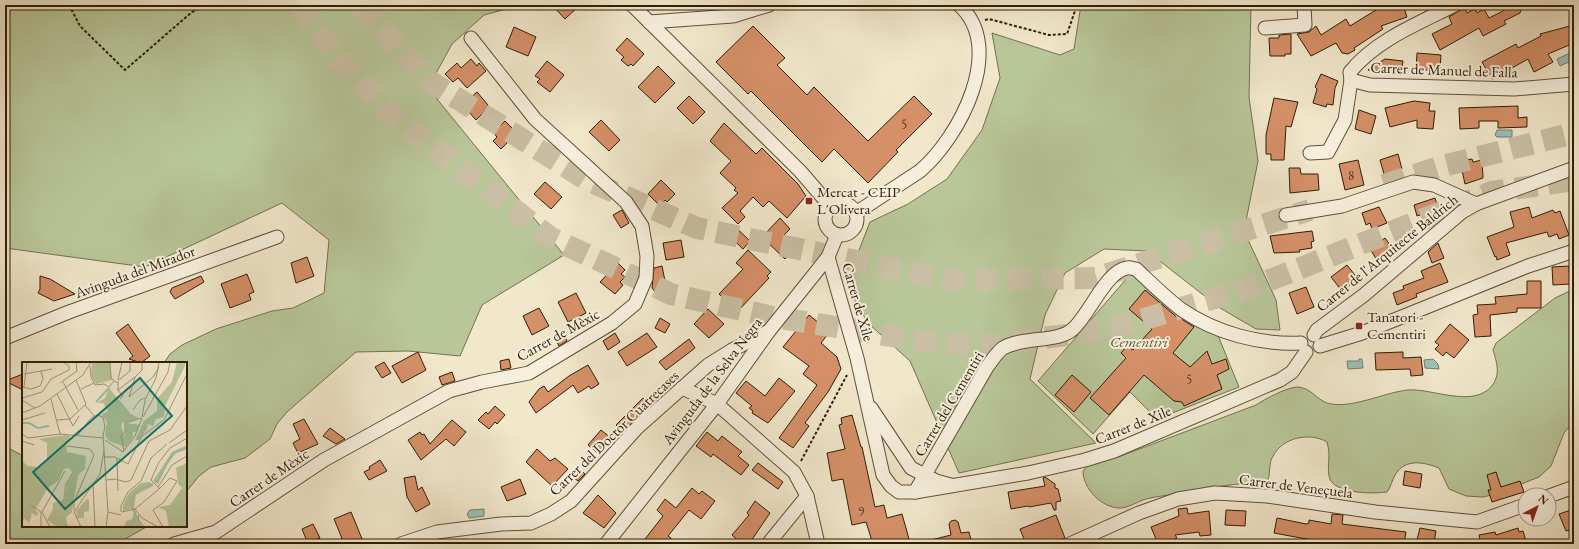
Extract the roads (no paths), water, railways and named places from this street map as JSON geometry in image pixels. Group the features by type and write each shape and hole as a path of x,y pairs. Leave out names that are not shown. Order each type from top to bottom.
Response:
{"street":[{"path":"632,5 800,170 830,207"},
{"path":"649,22 733,16 770,5"},
{"path":"856,213 930,163 948,140 964,110 977,73 980,57 978,38 973,24 959,5"},
{"path":"1266,28 1305,25 1304,5"},
{"name":"Carrer de Manuel de Falla","path":"1455,5 1379,46 1357,64 1350,72 1351,80 1370,85 1514,89 1574,84"},
{"name":"Carrer de Mèxic","path":"174,544 216,532 324,460 449,391 482,382 529,373 612,323 635,304 646,278 647,256 642,226 626,202 535,119 471,38"},
{"path":"1310,153 1328,152 1345,120 1351,80"},
{"name":"Carrer de l'Arquitecte Baldrich","path":"1317,341 1317,330 1364,295 1462,212 1476,204 1574,168"},
{"path":"1286,215 1342,206 1413,182 1434,185 1476,204"},
{"path":"836,204 845,204 850,206 856,213 857,221 853,230 846,234 837,235 829,230 825,223 826,214 830,207 836,204"},
{"name":"Avinguda de la Selva Negra","path":"606,544 717,404 769,331 828,257 837,235"},
{"name":"Avinguda del Mirador","path":"5,338 69,312 277,237"},
{"path":"1304,348 1305,336 1317,341 1362,333 1528,266 1574,251"},
{"name":"Carrer de Xile","path":"828,257 857,358 883,475 891,486 899,492 931,491 953,485 1028,473 1085,460 1114,451 1280,380 1292,372 1304,348"},
{"name":"Carrer del Cementiri","path":"915,492 987,367 1001,349 1024,340 1063,336 1073,329 1106,285 1118,272 1128,268 1136,269 1182,310 1216,328 1262,342 1304,348"},
{"name":"Carrer del Doctor Cuatrecases","path":"401,544 417,541 437,532 501,524 531,523 551,514 571,501 637,428 708,365 732,350 769,331"},
{"path":"682,388 717,404 794,472 807,496 818,544"},
{"name":"Carrer de Xile","path":"868,403 911,468 936,482 953,485"},
{"path":"1557,493 1574,487"},
{"name":"Carrer de Veneçuela","path":"1070,544 1139,513 1178,499 1215,493 1267,496 1375,512 1477,522 1517,508"},
{"path":"768,544 807,496"}],"water":[{"path":"1570,53 1573,60 1560,66 1557,59"},
{"path":"1497,130 1512,130 1512,137 1497,137 1495,135"},
{"path":"1317,258 1319,265 1304,269 1303,267 1299,266 1300,263"},
{"path":"1359,359 1362,359 1363,368 1348,369 1347,361 1359,361"},
{"path":"1433,359 1438,364 1439,369 1425,368 1424,360"},
{"path":"484,509 484,516 469,518 467,514 470,510"}],"tunnel":[{"path":"298,5 340,61 393,116 551,238 671,294 768,316 928,342 991,345 1111,329 1255,286 1492,192 1574,180"},
{"path":"360,5 428,80 587,180 697,228 949,280 1095,278 1310,210"},
{"path":"1384,185 1439,167 1574,133"}],"place":[{"name":"Mercat - CEIP L'Olivera","path":"809,201"},
{"name":"Tanatori - Cementiri","path":"1359,326"}],"park label":[{"name":"Cementiri","path":"1139,342"}]}
